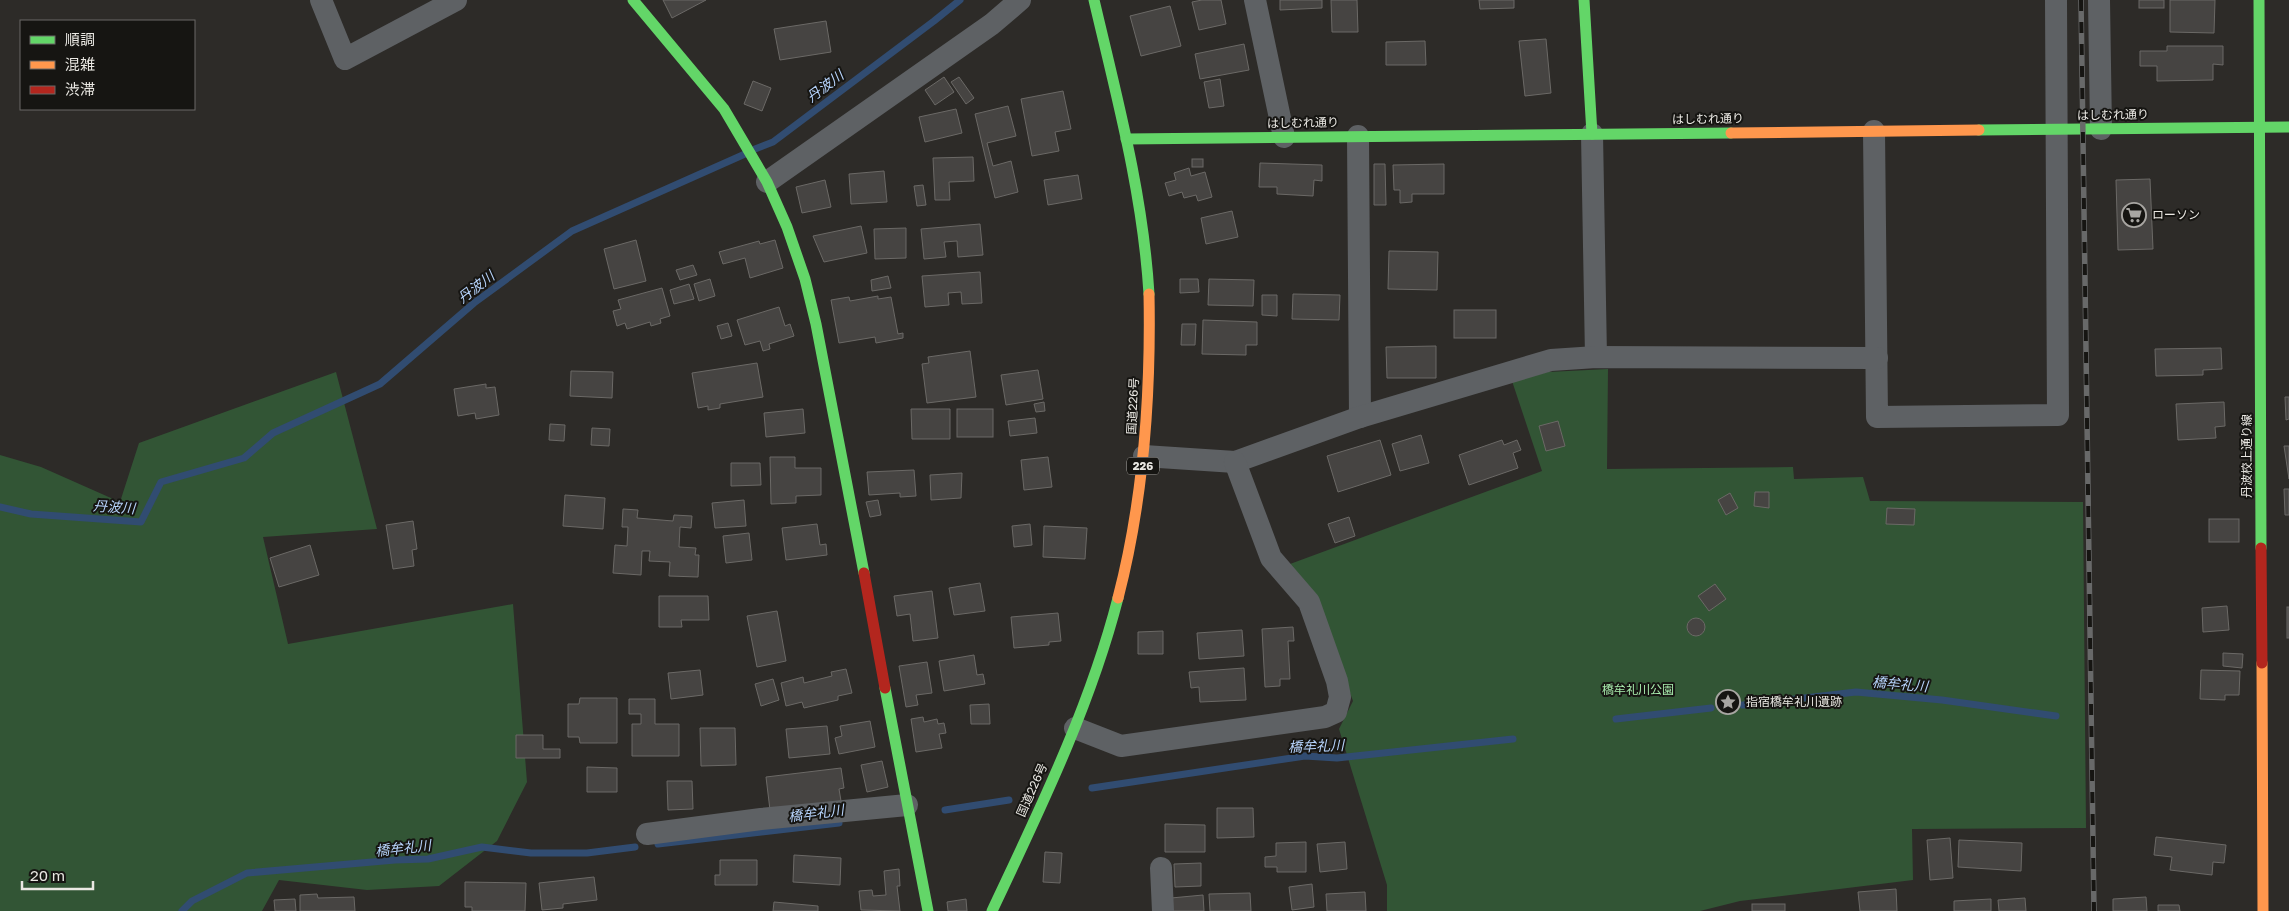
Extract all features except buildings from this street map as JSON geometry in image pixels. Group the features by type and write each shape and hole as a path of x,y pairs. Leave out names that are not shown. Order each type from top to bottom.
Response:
{"main road":[{"path":"633,0 724,109 764,178 787,227 806,279 928,911"},
{"name":"国道226号","path":"992,911 1094,680 1115,612 1133,530 1144,456 1149,374 1149,298 1143,235 1126,139 1094,0"},
{"path":"1584,0 1592,134"},
{"name":"丹波校上通り線","path":"2259,0 2263,911"},
{"name":"はしむれ通り","path":"1126,139 2289,127"}],"street":[{"path":"321,0 345,58 456,0"},
{"path":"764,178 992,24 1020,0"},
{"path":"1255,0 1284,137"},
{"path":"1874,131 1877,417 2058,415 2056,0"},
{"path":"2099,0 2101,129"},
{"path":"1592,134 1596,357"},
{"path":"1358,136 1360,417"},
{"path":"1144,456 1235,462 1360,417 1551,360 1596,357 1877,358"},
{"path":"1074,728 1121,746 1325,718 1336,712 1340,697 1337,681 1309,602 1271,558 1235,462"},
{"path":"647,834 761,819 907,805"},
{"path":"1161,868 1164,911"}],"green space":[{"name":"橋牟礼川公園","path":"1608,369 1607,469 1793,467 1794,479 1863,477 1870,501 2083,502 2086,828 1912,829 1913,880 1740,901 1700,911 1387,911 1387,885 1339,729 1353,701 1313,594 1290,564 1542,471 1512,381 1548,372"},
{"path":"336,372 377,529 263,537 288,644 513,604 527,782 497,841 439,886 367,890 279,880 262,911 0,911 0,455 41,467 120,502 139,443"}],"waterway":[{"name":"丹波川","path":"755,149 773,142 960,0"},
{"name":"丹波川","path":"0,507 31,514 141,522 161,482 244,458 273,433 380,384 474,303 572,231 745,154"},
{"name":"橋牟礼川","path":"1743,705 1856,692 1942,700 2056,716"},
{"name":"橋牟礼川","path":"1616,719 1711,708"},
{"name":"橋牟礼川","path":"1092,788 1305,756 1337,758 1513,739"},
{"name":"橋牟礼川","path":"945,810 1009,800"},
{"name":"橋牟礼川","path":"658,844 839,823"},
{"name":"橋牟礼川","path":"182,911 192,901 247,873 395,860 428,859 482,847 531,853 587,853 635,847"}],"railway":[{"path":"2081,0 2094,911"}],"traffic: fast":[{"path":"633,0 724,109 767,182 787,227 805,279 816,324 864,573"},
{"path":"1094,0 1135,183 1146,257 1149,294"},
{"path":"1584,0 1592,134"},
{"path":"2259,0 2261,548"},
{"path":"1979,130 2289,127"},
{"path":"1126,139 1731,133"},
{"path":"992,911 1046,796 1078,718 1107,639 1118,598"},
{"path":"885,688 928,911"}],"traffic: slow":[{"path":"1731,133 1979,130"},
{"path":"1118,598 1134,523 1144,447 1149,371 1149,294"},
{"path":"2262,663 2263,911"}],"traffic: jam":[{"path":"2261,548 2262,663"},
{"path":"864,573 885,688"}],"place":[{"name":"ローソン","path":"2134,215"},
{"name":"指宿橋牟礼川遺跡","path":"1728,702"}]}
